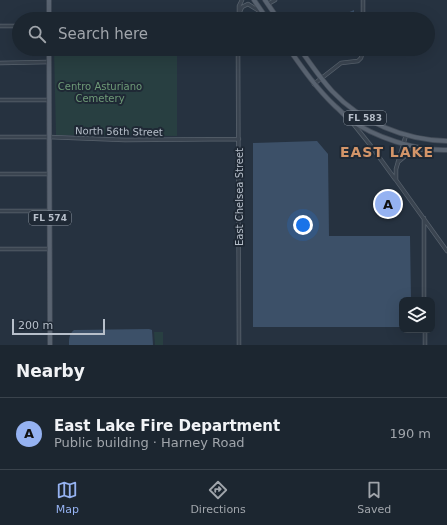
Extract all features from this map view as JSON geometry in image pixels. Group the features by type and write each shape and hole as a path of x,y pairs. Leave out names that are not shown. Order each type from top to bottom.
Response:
{"main road":[{"path":"49,0 49,12"},
{"path":"254,0 261,12"},
{"path":"266,2 273,12"},
{"name":"FL 574","path":"49,56 50,345"},
{"name":"FL 583","path":"294,56 314,84 348,119 403,144 426,149 447,150"},
{"name":"FL 583","path":"305,56 332,91 355,111 372,122 406,135 429,140 447,141"}],"street":[{"path":"239,12 240,3 242,0"},
{"path":"266,2 275,0"},
{"path":"363,0 363,12"},
{"path":"240,12 242,7 248,4 261,12"},
{"path":"0,26 12,26"},
{"name":"East Chelsea Street","path":"238,56 239,345"},
{"path":"314,84 341,63 358,61 361,56"},
{"path":"0,62 49,62"},
{"path":"0,100 49,100"},
{"path":"348,119 371,146 447,251"},
{"path":"396,180 398,162 406,135"},
{"name":"North 56th Street","path":"0,137 125,140 239,140"},
{"path":"398,162 410,152 426,149"},
{"path":"0,174 49,174"},
{"path":"0,211 50,211"},
{"path":"424,218 424,297"},
{"path":"0,249 50,249"},
{"path":"424,333 425,345"}],"green space":[{"name":"Centro Asturiano Cemetery","path":"54,56 177,56 177,136 56,135"},
{"path":"154,332 163,332 163,345 155,345"}],"water":[{"path":"317,141 328,154 329,236 410,236 411,297 399,297 399,327 253,327 253,143"},
{"path":"74,330 152,330 153,345 69,345 70,335"}],"place":[{"name":"East Lake Fire Department","path":"388,204"}],"district":[{"name":"EAST LAKE","path":"387,152"}]}
